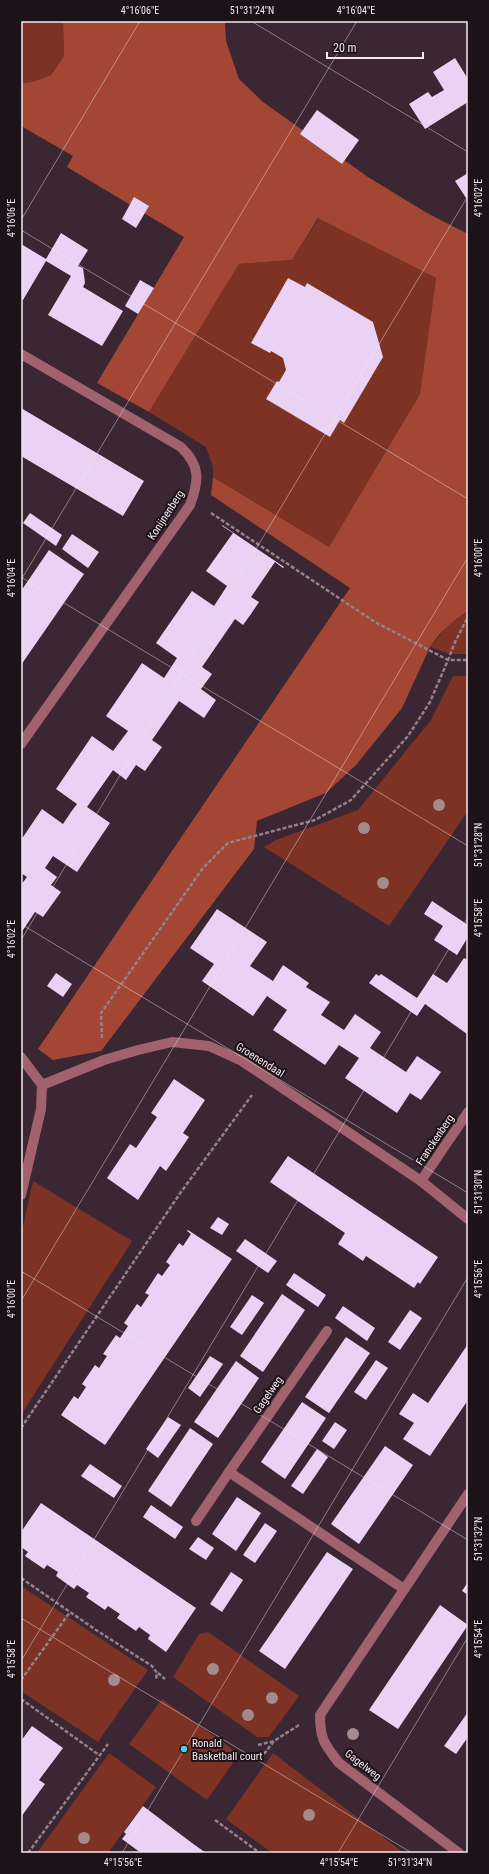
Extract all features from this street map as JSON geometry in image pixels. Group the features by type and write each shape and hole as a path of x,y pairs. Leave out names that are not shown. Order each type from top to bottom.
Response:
{"street":[{"name":"Konijnenberg","path":"21,354 182,447 193,462 198,475 196,490 190,504 21,744"},
{"name":"Groenendaal","path":"42,1085 104,1060 172,1042 209,1046 242,1061 421,1181 468,1219"},
{"path":"21,1057 42,1085 42,1109 21,1195"},
{"name":"Franckenberg","path":"421,1181 468,1112"},
{"name":"Gagelweg","path":"196,1521 327,1331"},
{"path":"229,1472 404,1589"},
{"name":"Gagelweg","path":"459,1853 339,1763 326,1748 320,1733 320,1715 468,1494"}],"path":[{"path":"190,504 212,513 374,622 448,660 468,660"},
{"path":"104,1060 101,1012 203,868 228,843 315,820 351,800 408,736 430,702 454,642 468,617"},
{"path":"21,1428 181,1192 265,1077"},
{"path":"21,1578 152,1666 157,1673 165,1679"},
{"path":"21,1680 70,1612"},
{"path":"156,1679 157,1673"},
{"path":"21,1699 99,1755"},
{"path":"258,1745 274,1741 323,1710"},
{"path":"264,1754 274,1741"},
{"path":"28,1853 108,1744"},
{"path":"215,1820 260,1853"}],"shaded area":[{"path":"21,21 63,21 64,56 51,75 32,82 21,83"},
{"path":"63,21 225,21 226,41 239,79 263,102 368,177 427,213 468,234 468,611 447,627 430,647 402,708 356,765 326,793 257,821 254,849 101,1051 53,1060 38,1049 350,588 211,495 213,477 329,547 420,394 436,278 318,218 292,260 239,264 149,412 97,383 184,237 67,167 73,156 21,126 21,83 32,82 51,75 64,56"},
{"path":"319,218 436,278 420,394 329,547 213,477 213,467 206,447 149,412 239,264 292,260"},
{"path":"468,611 468,654 449,654 430,647 450,623"},
{"path":"453,676 468,676 468,811 389,926 264,847 276,840 358,810 431,720"},
{"path":"33,1181 132,1241 21,1415 21,1235"},
{"path":"21,1586 148,1670 98,1742 21,1691"},
{"path":"208,1632 299,1696 269,1737 257,1737 173,1677 199,1634"},
{"name":"Ronald Basketball court","path":"162,1699 239,1754 207,1800 129,1744"},
{"path":"109,1753 156,1787 108,1853 37,1853"},
{"path":"273,1753 404,1853 272,1853 226,1819"}],"building":[{"path":"455,58 468,79 468,102 425,129 409,104 428,92 432,97 444,90 433,72"},
{"path":"317,110 359,140 342,164 300,134"},
{"path":"468,173 468,201 455,181"},
{"path":"134,197 149,206 136,228 122,219"},
{"path":"61,233 88,250 78,266 83,268 85,283 83,287 123,311 102,346 48,315 71,276 46,261 23,300 21,299 21,244 46,259"},
{"path":"288,278 305,287 307,283 373,322 383,357 344,423 340,420 330,437 266,399 286,370 283,358 271,351 270,353 251,343"},
{"path":"140,280 154,288 138,314 125,306"},
{"path":"21,408 144,481 123,516 21,456"},
{"path":"30,513 62,535 56,546 23,523"},
{"path":"222,525 284,567 283,568 275,562 251,597 259,602 251,614 243,625 235,619 202,667 212,674 201,689 216,700 204,718 179,701 152,740 162,747 145,771 136,765 126,780 113,770 87,807 110,823 77,872 53,856 45,868 57,877 51,885 61,892 43,917 35,912 21,933 21,885 27,877 21,873 21,840 42,809 63,824 77,804 56,789 92,736 113,751 128,731 106,716 142,663 164,678 177,658 156,643 192,591 214,606 227,586 206,571 233,533"},
{"path":"72,534 99,552 88,568 62,549"},
{"path":"49,550 84,574 21,665 21,591"},
{"path":"432,901 468,925 468,937 457,955 434,940 443,926 424,914"},
{"path":"217,909 267,942 250,966 273,981 283,965 309,983 306,987 330,1002 321,1015 344,1030 355,1014 381,1032 370,1048 406,1072 417,1056 441,1072 421,1100 410,1093 397,1113 345,1078 359,1058 339,1045 325,1065 273,1030 287,1010 267,996 253,1016 202,981 214,964 190,948"},
{"path":"464,958 468,960 467,1034 425,1004 417,1016 369,983 376,974 379,976 381,974 417,998 433,974 447,983"},
{"path":"56,973 72,984 63,997 47,986"},
{"path":"174,1079 205,1100 183,1133 189,1137 166,1171 160,1166 138,1200 107,1178 130,1144 136,1148 157,1117 151,1113"},
{"path":"288,1156 438,1257 420,1284 418,1282 414,1288 366,1256 363,1261 338,1244 345,1233 270,1182"},
{"path":"218,1217 229,1224 222,1235 210,1228"},
{"path":"188,1230 232,1259 105,1445 61,1415 74,1396 78,1399 86,1387 82,1384 95,1365 99,1368 107,1356 103,1354 116,1335 120,1338 128,1326 124,1323 137,1304 141,1307 149,1295 145,1293 158,1273 162,1276 170,1265 166,1262 179,1243 183,1246 191,1234 187,1231"},
{"path":"245,1239 277,1261 268,1273 236,1251"},
{"path":"294,1273 326,1295 318,1307 286,1285"},
{"path":"282,1294 305,1310 263,1372 240,1356"},
{"path":"252,1295 264,1303 242,1335 230,1327"},
{"path":"343,1306 375,1328 367,1341 335,1318"},
{"path":"410,1310 422,1318 400,1350 388,1342"},
{"path":"346,1337 370,1353 329,1413 305,1397"},
{"path":"468,1344 468,1400 430,1456 403,1439 414,1423 399,1414 413,1393 428,1403"},
{"path":"210,1356 223,1364 200,1397 188,1388"},
{"path":"376,1360 388,1368 366,1400 354,1392"},
{"path":"236,1361 259,1378 218,1438 194,1422"},
{"path":"302,1402 326,1418 285,1479 261,1462"},
{"path":"168,1417 181,1425 158,1458 146,1449"},
{"path":"335,1422 347,1430 334,1449 322,1441"},
{"path":"190,1428 213,1444 171,1507 148,1491"},
{"path":"385,1446 413,1465 359,1544 331,1524"},
{"path":"317,1449 328,1457 303,1494 291,1486"},
{"path":"90,1464 122,1486 114,1498 81,1476"},
{"path":"237,1497 261,1513 236,1551 212,1534"},
{"path":"41,1503 196,1608 166,1652 148,1639 150,1635 139,1627 136,1631 117,1618 120,1614 108,1606 105,1610 86,1597 89,1593 77,1585 74,1589 56,1576 58,1572 47,1565 44,1569 25,1556 28,1552 21,1547 21,1532"},
{"path":"151,1505 183,1527 175,1539 143,1517"},
{"path":"265,1523 277,1531 255,1563 243,1555"},
{"path":"198,1537 214,1548 206,1560 189,1549"},
{"path":"327,1552 353,1569 285,1669 259,1651"},
{"path":"231,1572 243,1580 222,1612 210,1604"},
{"path":"468,1582 468,1595 462,1591"},
{"path":"440,1605 468,1625 398,1729 369,1710"},
{"path":"468,1712 468,1737 456,1754 444,1746"},
{"path":"32,1726 63,1748 39,1780 45,1784 21,1817 21,1741"},
{"path":"143,1806 206,1853 141,1853 122,1839 126,1834 124,1832"}],"place":[{"name":"Ronald Basketball court","path":"184,1749"}]}
